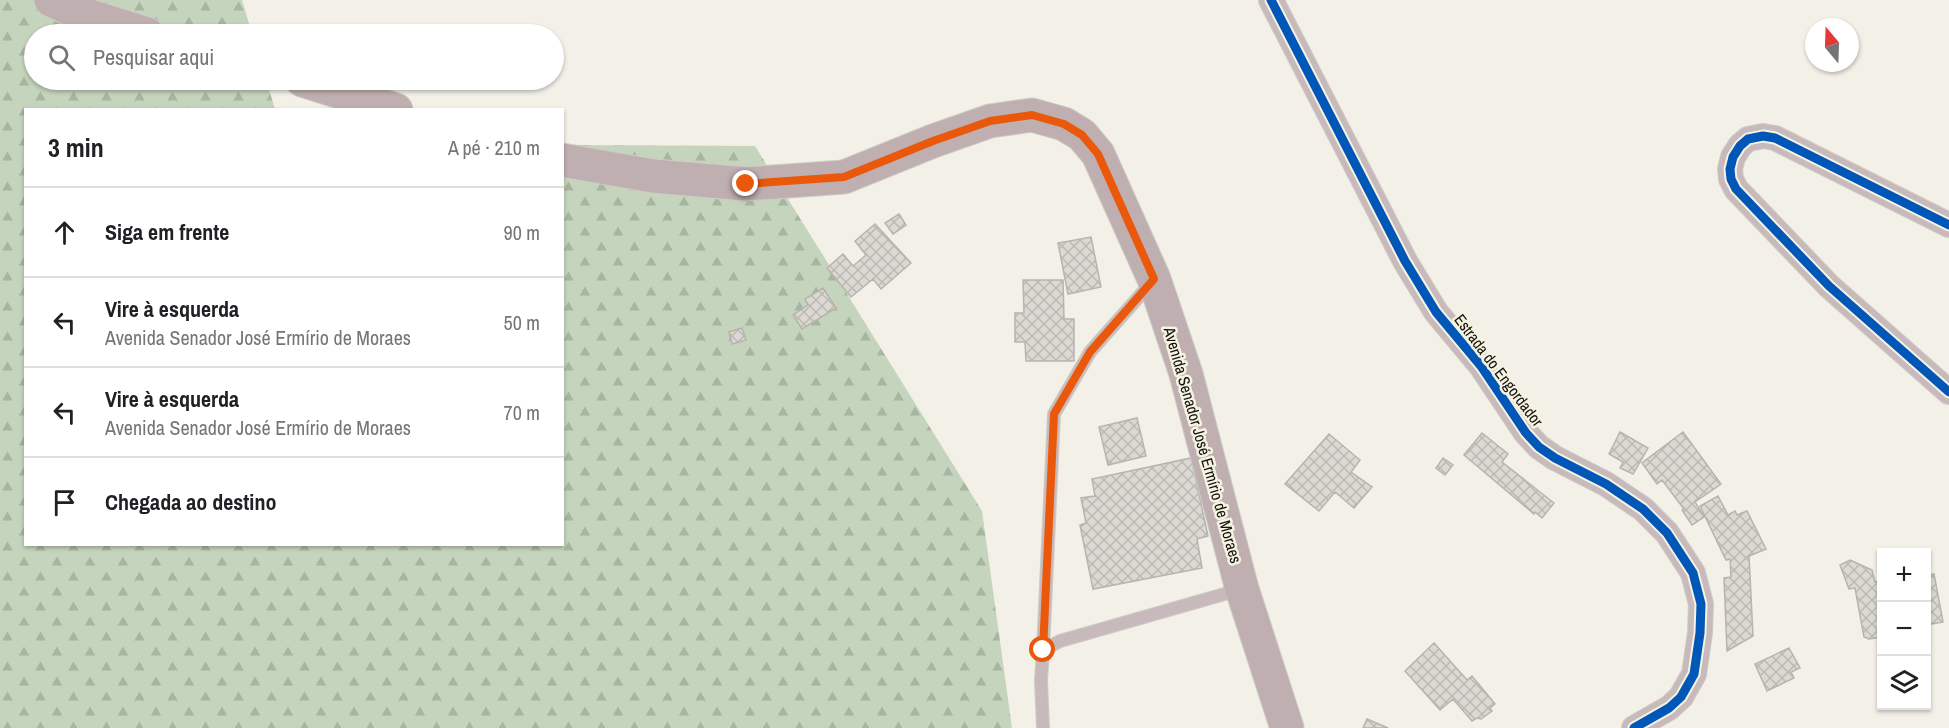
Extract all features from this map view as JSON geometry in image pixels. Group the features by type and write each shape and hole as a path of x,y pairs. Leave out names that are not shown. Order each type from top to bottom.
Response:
{"main road":[{"path":"51,0 77,12 115,24"},
{"path":"333,90 390,108"},
{"name":"Avenida Senador José Ermírio de Moraes","path":"564,160 653,176 746,184 844,177 990,121 1032,115 1064,124 1082,135 1098,154 1154,279 1186,374 1242,589 1287,728"}],"street":[{"name":"Estrada do Engordador","path":"1271,0 1405,261 1436,312 1481,366 1526,433 1539,447 1555,458 1606,484 1643,509 1667,533 1693,573 1701,604 1700,633 1694,674 1681,698 1670,708 1634,728"},
{"path":"1949,225 1775,138 1763,136 1748,139 1732,158 1731,179 1745,199 1829,286 1949,392"}],"lane":[{"path":"1043,728 1041,681 1054,414 1090,352 1154,279"},
{"path":"1043,650 1060,641 1242,589"}],"green space":[{"path":"0,0 242,0 249,24 24,24 24,90 269,90 275,108 24,108 24,546 564,546 564,145 755,146 982,511 1012,728 0,728"}],"building":[{"path":"899,214 906,225 893,234 885,223"},
{"path":"875,224 911,263 881,289 873,279 851,297 827,268 843,254 853,266 866,255 855,241"},
{"path":"1091,237 1101,287 1068,294 1058,243"},
{"path":"1023,280 1063,280 1064,319 1074,319 1074,361 1026,361 1025,342 1015,342 1015,313 1024,313"},
{"path":"823,288 836,308 802,329 793,315 808,305 805,299"},
{"path":"742,328 746,340 732,344 729,332"},
{"path":"1137,418 1146,456 1108,465 1099,427"},
{"path":"1620,432 1648,448 1633,474 1620,468 1623,462 1609,454"},
{"path":"1683,432 1721,484 1695,502 1704,517 1692,525 1682,510 1684,509 1662,480 1657,484 1642,463"},
{"path":"1482,433 1508,454 1502,462 1554,503 1542,518 1535,512 1534,514 1464,455"},
{"path":"1329,434 1360,460 1351,472 1372,487 1354,508 1335,492 1319,511 1285,484"},
{"path":"1191,458 1208,536 1197,539 1202,568 1093,589 1080,525 1086,523 1081,498 1095,496 1092,479"},
{"path":"1443,458 1453,465 1445,475 1436,468"},
{"path":"1718,496 1728,515 1735,511 1737,515 1747,511 1766,549 1749,556 1753,636 1727,651 1724,578 1731,577 1730,559 1726,560 1700,506"},
{"path":"1850,560 1872,570 1875,582 1877,581 1877,638 1864,637 1855,588 1849,589 1840,565"},
{"path":"1934,574 1943,622 1931,624 1931,602 1931,575"},
{"path":"1434,643 1467,680 1472,676 1495,704 1490,708 1492,711 1481,719 1477,718 1472,721 1453,699 1440,710 1405,671"},
{"path":"1789,648 1800,668 1791,672 1794,678 1767,691 1755,664"},
{"path":"1367,719 1388,728 1363,728"}],"cycle path":[{"path":"1271,0 1405,261 1436,312 1481,366 1526,433 1539,447 1555,458 1606,484 1643,509 1667,533 1693,573 1701,604 1700,633 1694,674 1681,697 1669,708 1634,728"},
{"path":"1949,225 1775,138 1763,136 1748,139 1733,157 1730,169 1731,179 1736,189 1829,286 1949,392"}],"route":[{"path":"746,184 844,177 990,121 1032,115 1064,124 1082,135 1098,154 1154,279 1090,352 1054,414 1043,650"}]}
